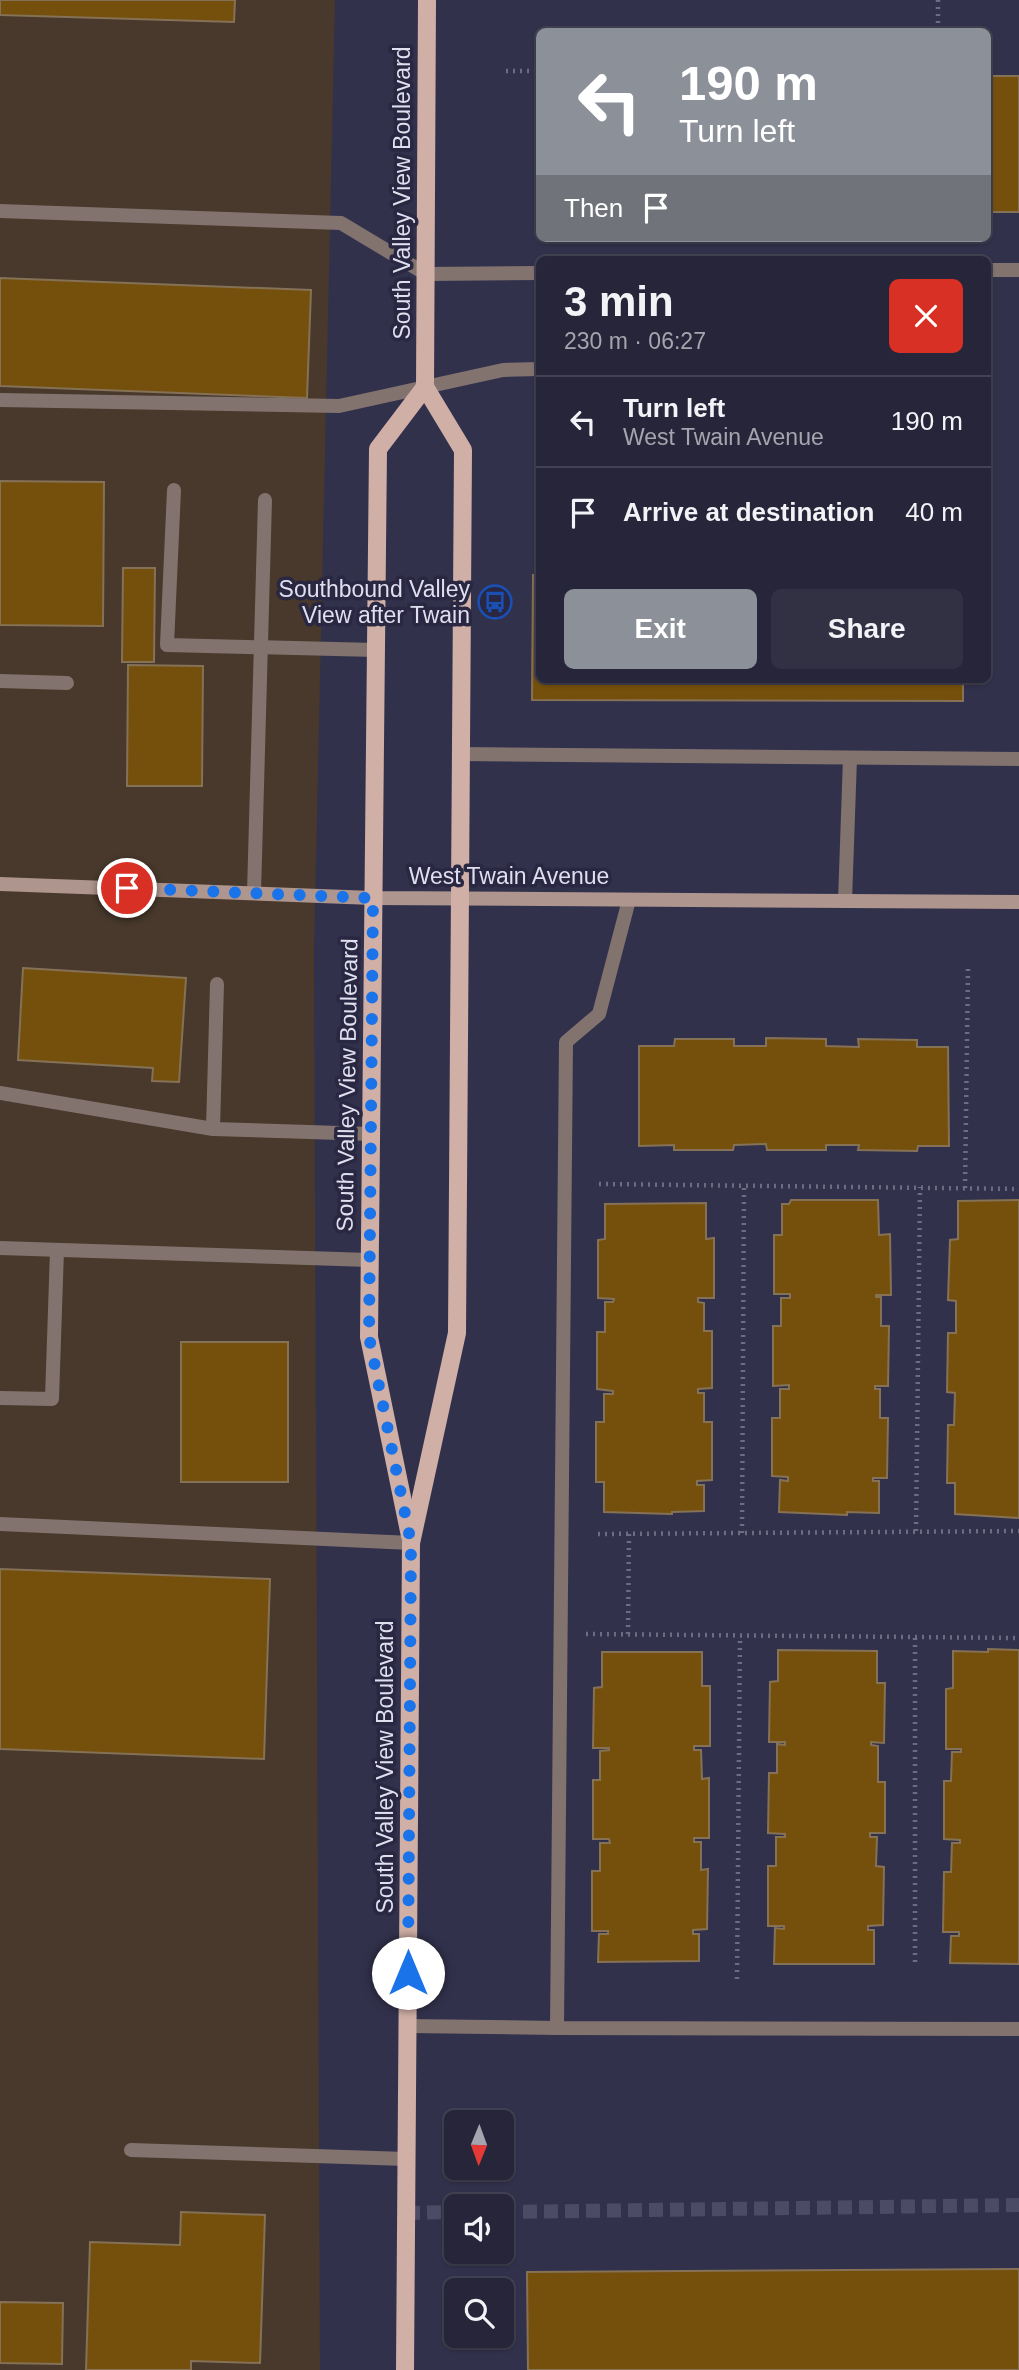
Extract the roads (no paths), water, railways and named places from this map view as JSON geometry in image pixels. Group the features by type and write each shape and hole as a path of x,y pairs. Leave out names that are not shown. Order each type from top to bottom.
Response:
{"main road":[{"name":"South Valley View Boulevard","path":"405,2370 411,1543 457,1333 463,450 425,387 427,0"},
{"name":"South Valley View Boulevard","path":"411,1543 369,1337 378,449 425,387"},
{"name":"West Twain Avenue","path":"0,884 373,898 1019,902"}],"lane":[{"path":"0,211 341,223 426,274 536,273"},
{"path":"991,270 1019,270"},
{"path":"0,400 339,406 503,370 536,369"},
{"path":"174,490 167,645 376,650"},
{"path":"254,893 265,500"},
{"path":"0,681 66,683"},
{"path":"461,754 1019,759"},
{"path":"845,901 850,758"},
{"path":"557,2028 566,1042 599,1014 629,900"},
{"path":"213,1129 218,984"},
{"path":"0,1093 213,1129 370,1134"},
{"path":"0,1248 369,1260"},
{"path":"0,1398 52,1399 57,1250"},
{"path":"0,1524 411,1543"},
{"path":"407,2026 1019,2029"},
{"path":"131,2150 406,2159"}],"tunnel":[{"path":"514,2212 1019,2205"},
{"path":"406,2213 444,2212"}],"place":[{"name":"Southbound Valley View after Twain","path":"495,602"}]}
